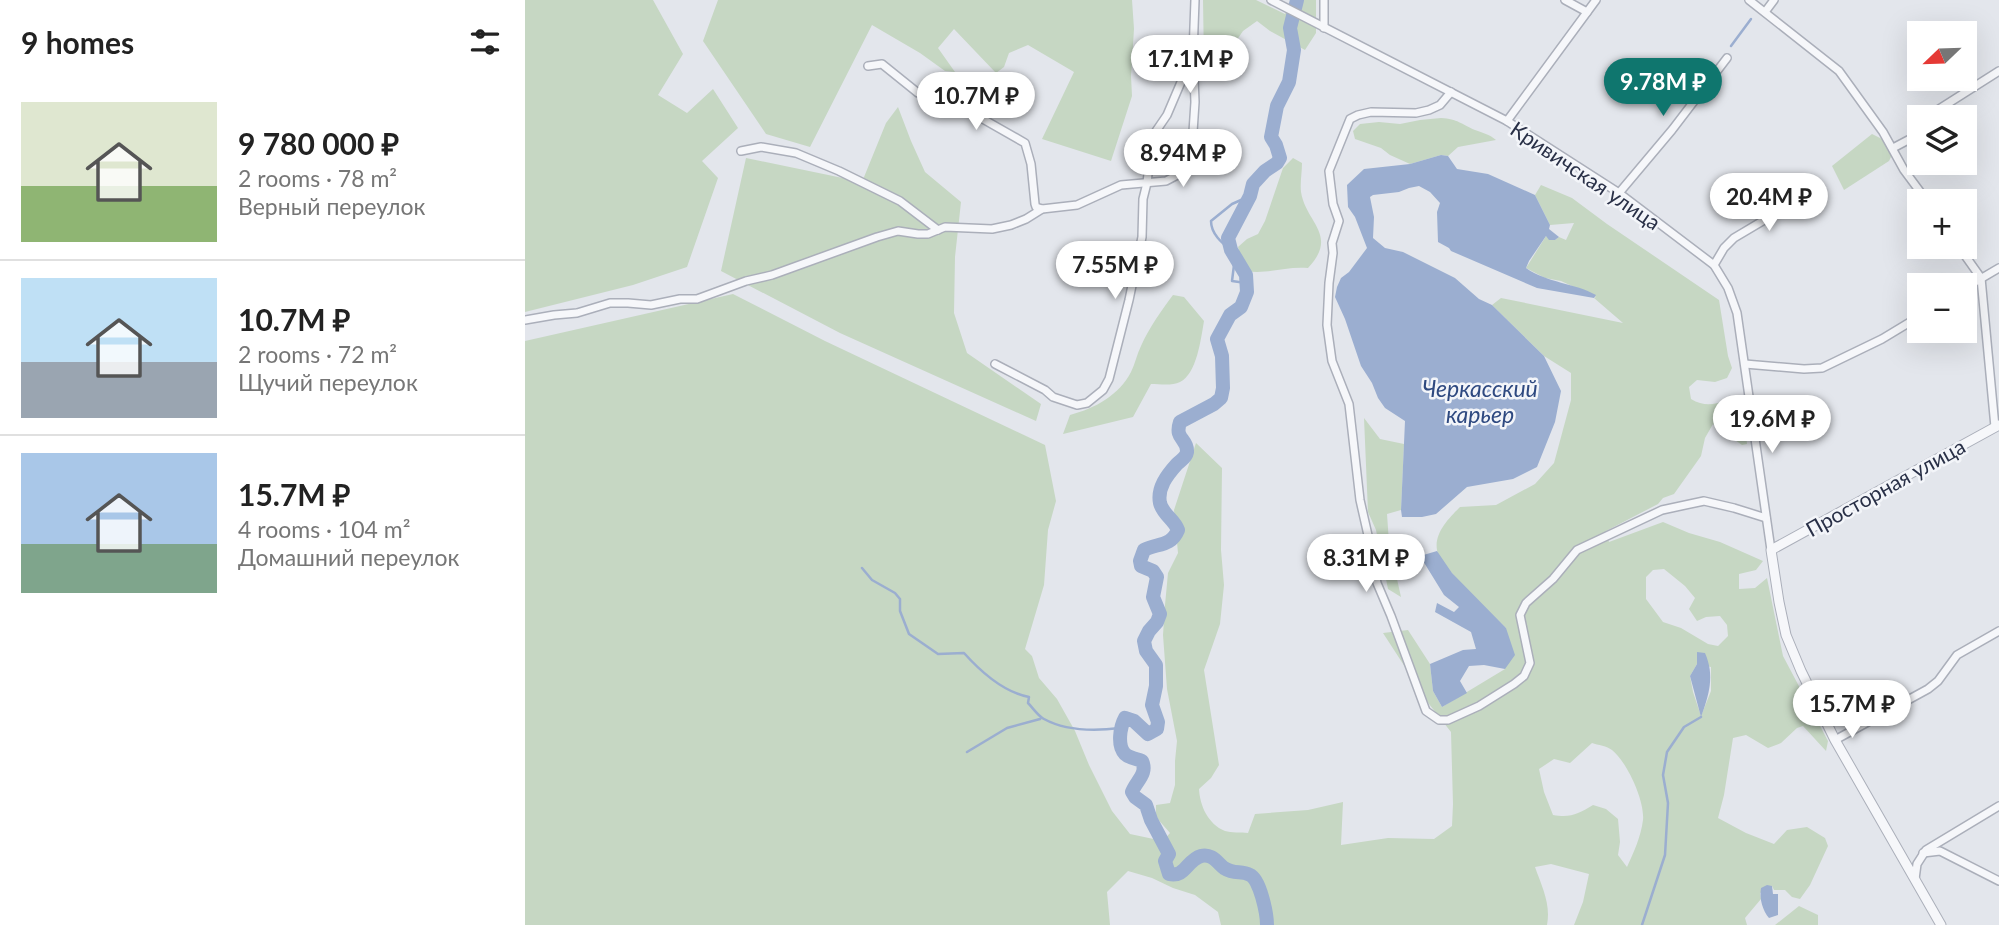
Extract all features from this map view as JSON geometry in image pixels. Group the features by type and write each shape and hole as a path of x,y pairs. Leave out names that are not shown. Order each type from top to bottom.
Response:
{"street":[{"path":"525,320 577,313 610,303 651,305 680,299 697,299 898,231 918,234 945,227 992,229 1026,219 1042,209 1077,205 1121,185 1166,181 1177,176 1185,171 1191,162 1195,102 1195,0"},
{"name":"Кривичская улица","path":"1271,0 1507,121 1619,193 1714,265 1735,306 1779,602 1791,649 1835,740 1941,925"},
{"path":"1324,0 1324,28"},
{"path":"1565,0 1587,12"},
{"path":"1507,121 1596,0"},
{"path":"1749,0 1839,71 1918,189"},
{"path":"1765,12 1774,0"},
{"path":"995,364 1045,390 1053,397 1077,405 1087,403 1103,390 1109,379 1142,237 1143,199 1152,137 1167,116 1193,54"},
{"path":"1619,193 1727,58"},
{"path":"868,65 882,64 918,93 960,106 1025,143 1031,164 1035,204 1042,209"},
{"path":"1945,105 1999,71"},
{"path":"1451,92 1440,105 1429,110 1416,113 1371,112 1350,119 1329,172 1332,204 1339,221 1332,243 1329,283 1327,325 1332,361 1349,404 1360,500 1377,583 1426,711 1439,720 1448,720 1479,706 1524,676 1530,663 1520,615 1526,603 1553,579 1577,550 1662,510 1704,501 1766,518"},
{"path":"1893,148 1907,141"},
{"path":"741,151 761,147 796,153 900,201 938,230"},
{"path":"1714,265 1734,238 1813,191"},
{"path":"1968,259 1982,278 1997,426"},
{"path":"1977,281 1999,268"},
{"path":"1745,364 1822,368 1907,324"},
{"name":"Просторная улица","path":"1771,550 1997,426"},
{"path":"1835,740 1928,689 1938,681 1957,654 1999,632"},
{"path":"1916,880 1916,867 1923,853 1999,806"},
{"path":"1923,853 1940,851 1999,881"}],"green space":[{"path":"525,0 653,0 683,54 658,95 687,113 713,89 738,128 702,161 718,178 687,267 633,285 525,312"},
{"path":"718,0 1132,0 1132,96 1111,161 1042,139 1074,72 1028,45 1009,53 1004,67 996,73 954,29 938,48 955,72 945,71 872,25 810,147 766,134 703,41"},
{"path":"1203,0 1256,0 1285,14 1292,0 1316,0 1316,33 1305,50 1257,21 1243,31 1226,56 1204,63"},
{"path":"898,107 925,172 961,202 955,257 954,313 967,353 1041,404 1036,421 840,333 721,271 746,158 862,182 886,123"},
{"path":"1441,118 1456,121 1496,140 1458,147 1448,156 1441,155 1410,164 1381,148 1355,139 1353,131 1360,124 1400,124"},
{"path":"1872,134 1888,142 1893,153 1889,161 1844,190 1832,166"},
{"path":"1293,158 1302,163 1301,192 1321,238 1317,257 1308,268 1245,271 1238,247 1258,234 1283,168"},
{"path":"1541,185 1572,198 1719,300 1732,368 1727,378 1715,382 1697,380 1689,387 1691,399 1710,404 1742,395 1747,444 1742,445 1713,424 1705,438 1701,456 1674,494 1606,531 1609,542 1663,522 1763,561 1756,570 1739,574 1739,589 1755,588 1767,578 1783,656 1828,741 1826,751 1803,726 1781,743 1768,748 1746,735 1733,738 1718,818 1774,844 1787,830 1807,827 1825,838 1828,846 1810,885 1800,899 1792,897 1785,890 1774,890 1772,886 1760,893 1761,899 1745,918 1747,925 1574,925 1583,902 1589,874 1551,864 1535,867 1547,903 1547,925 1221,925 1218,912 1195,895 1128,871 1107,892 1110,925 525,925 525,341 733,294 825,341 1045,445 1056,501 1048,530 1044,585 1025,649 1032,656 1039,678 1057,699 1075,731 1112,811 1130,834 1163,841 1170,833 1156,817 1156,805 1170,803 1175,785 1177,741 1167,689 1163,635 1165,605 1168,573 1178,553 1174,510 1196,443 1222,468 1221,550 1224,585 1220,624 1204,670 1219,765 1211,778 1199,789 1206,814 1214,824 1225,831 1248,833 1255,814 1308,810 1343,802 1341,845 1388,838 1434,839 1452,826 1451,732 1429,704 1383,633 1408,630 1430,664 1433,691 1442,707 1505,669 1506,628 1467,590 1440,558 1437,550 1438,538 1443,526 1460,507 1496,505 1535,484 1554,463 1571,400 1571,373 1544,356 1492,305 1501,298 1623,323 1594,298 1596,297 1526,268 1546,236 1555,240 1559,237 1566,240 1574,223 1550,225 1535,195","holes":["1664,569 1695,598 1689,609 1697,621 1720,616 1727,625 1728,636 1718,646 1708,644 1681,628 1663,622 1646,599 1646,577 1653,570","1697,664 1711,667 1711,691 1701,716 1690,676","1592,743 1612,750 1629,772 1641,803 1643,820 1627,867 1618,855 1618,819 1606,809 1593,805 1574,814 1553,815 1539,769 1554,759 1570,763"]},
{"path":"1173,295 1184,297 1204,321 1197,355 1186,378 1173,384 1151,384 1133,417 1063,434 1070,415 1106,400 1126,380 1148,333"},
{"path":"1364,418 1380,439 1404,444 1401,510 1387,514 1389,543 1401,597 1388,589 1376,530 1368,512"},
{"path":"1799,906 1818,915 1818,925 1775,925"}],"water":[{"name":"Черкасский карьер","path":"1441,155 1448,156 1457,169 1488,174 1535,195 1550,225 1549,229 1559,237 1549,240 1546,236 1526,268 1543,277 1596,295 1594,298 1537,288 1451,251 1438,242 1437,212 1440,203 1430,192 1419,186 1370,197 1374,217 1373,238 1385,248 1403,252 1455,278 1479,299 1492,305 1544,356 1561,391 1555,422 1537,467 1513,479 1467,487 1436,514 1402,517 1405,421 1385,408 1378,398 1361,366 1335,297 1341,278 1349,272 1367,248 1355,217 1348,207 1347,185 1364,169 1410,164"},
{"path":"1437,551 1452,573 1506,628 1515,655 1505,669 1484,665 1469,666 1460,681 1467,693 1442,707 1433,691 1430,664 1463,650 1476,649 1471,632 1435,612 1437,603 1454,612 1459,607 1444,595 1420,556"},
{"path":"1697,652 1705,653 1710,670 1708,693 1701,717 1690,676 1697,664"},
{"path":"1772,886 1773,894 1778,894 1778,915 1769,918 1763,908 1761,896 1761,888"}],"waterway":[{"path":"1267,925 1260,890 1250,875 1228,870 1205,855 1196,858 1179,873 1169,874 1165,861 1169,854 1146,805 1132,792 1143,774 1142,761 1122,751 1120,736 1125,718 1134,721 1148,734 1157,729 1158,722 1152,705 1156,665 1146,651 1144,641 1160,614 1153,597 1157,577 1153,571 1141,566 1140,561 1144,550 1168,542 1178,530 1161,507 1159,497 1166,477 1186,454 1187,447 1179,432 1180,422 1221,398 1222,356 1217,339 1230,315 1241,307 1247,292 1246,275 1231,250 1228,238 1250,196 1253,184 1280,158 1271,137 1277,106 1289,82 1294,50 1290,28 1297,0"},
{"path":"1731,46 1751,19"},
{"path":"1231,250 1215,234 1211,221 1232,204 1250,196"},
{"path":"1235,257 1232,281 1246,283"},
{"path":"862,568 872,580 895,593 900,599 900,611 909,634 938,654 964,653 993,680 1010,691 1029,697 1028,703 1036,712 1053,723 1081,729 1120,728"},
{"path":"1642,925 1665,855 1668,803 1663,775 1667,752 1684,727 1701,717"},
{"path":"967,752 1007,728 1040,719"}]}
